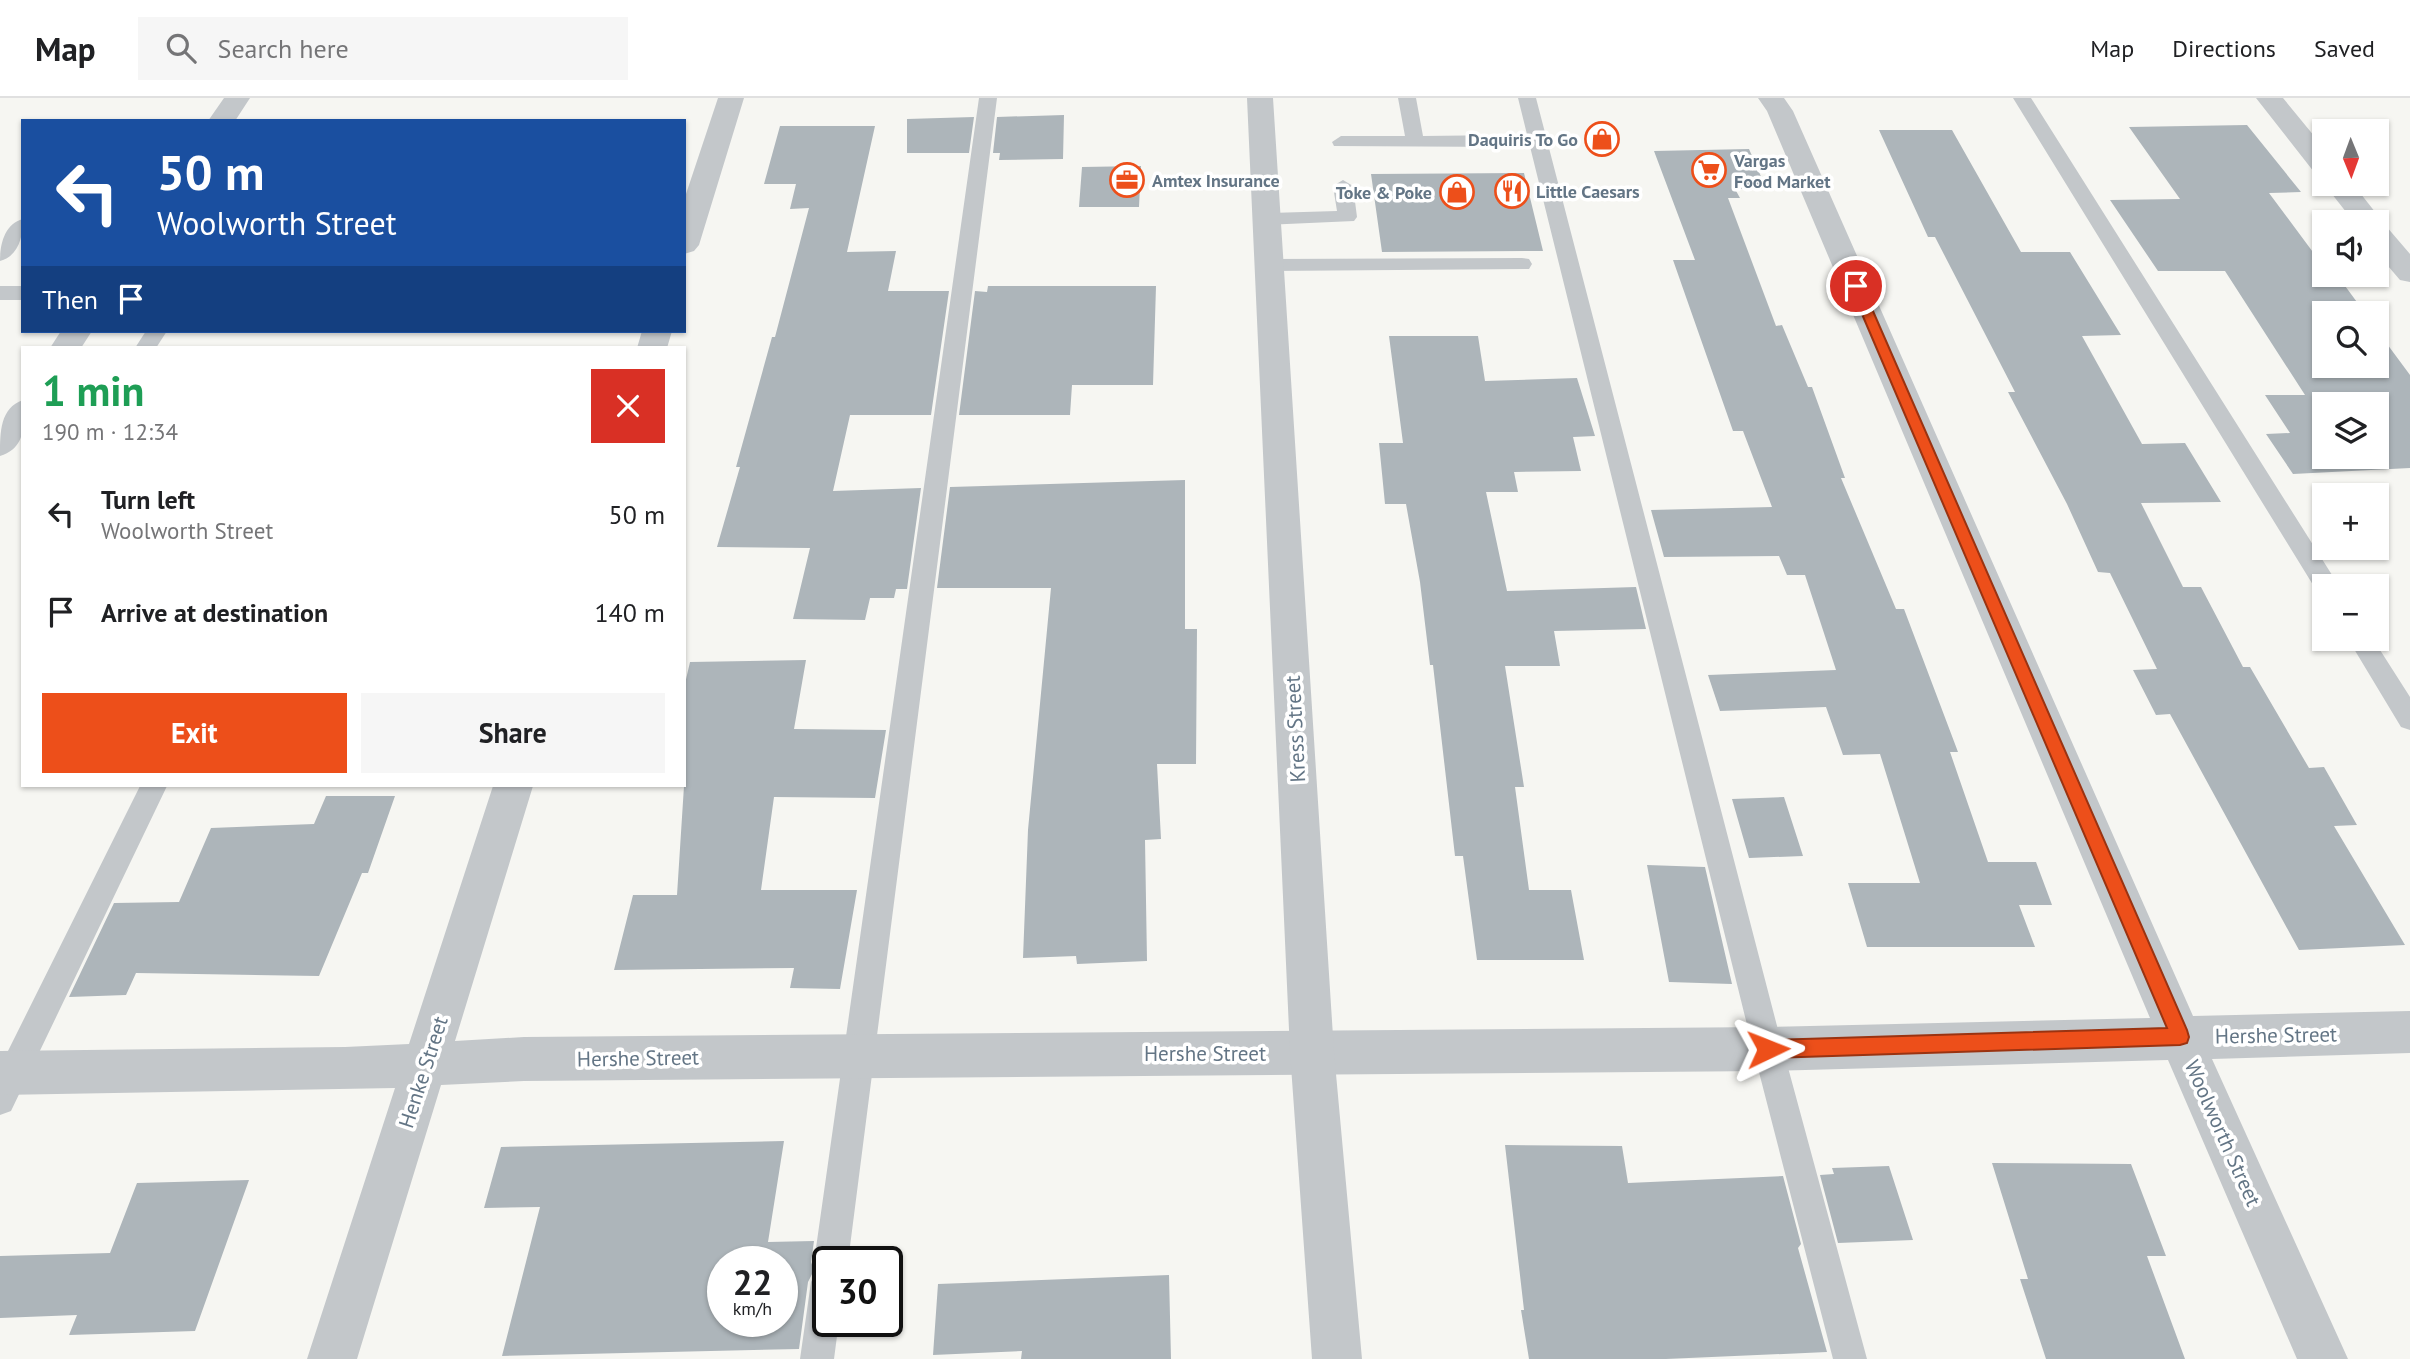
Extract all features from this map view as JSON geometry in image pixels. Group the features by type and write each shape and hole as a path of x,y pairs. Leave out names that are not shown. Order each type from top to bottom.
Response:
{"street":[{"path":"222,119 237,98"},
{"path":"686,239 731,98"},
{"name":"Kress Street","path":"1260,98 1312,1052 1337,1359"},
{"name":"Woolworth Street","path":"1771,98 1786,124 2180,1037 2323,1359"},
{"path":"2269,98 2312,151"},
{"path":"2348,196 2359,210"},
{"path":"2389,248 2410,273"},
{"path":"0,444 21,414"},
{"name":"Henke Street","path":"332,1359 513,787"},
{"name":"Hershe Street","path":"5,1082 524,1059 1768,1049 2410,1032"}],"lane":[{"path":"833,1246 988,98"},
{"path":"1407,98 1415,142"},
{"path":"1527,98 1768,1049 1850,1359"},
{"path":"2022,98 2320,574"},
{"path":"1341,142 1507,141"},
{"path":"1267,219 1346,218 1343,186"},
{"path":"0,255 21,228"},
{"path":"1270,265 1522,264"},
{"path":"0,293 21,293"},
{"path":"2368,651 2410,719"},
{"path":"5,1082 152,787"},
{"path":"817,1359 820,1337"}],"building":[{"path":"1064,115 1063,159 999,160 1000,153 993,153 997,117"},
{"path":"974,117 969,153 907,153 907,119"},
{"path":"2247,125 2301,192 2269,193 2312,251 2312,287 2346,287 2356,301 2312,301 2312,378 2389,378 2389,347 2410,375 2410,468 2293,474 2266,434 2290,433 2265,395 2305,395 2225,271 2158,271 2110,200 2180,199 2129,127"},
{"path":"780,126 875,126 847,252 896,251 888,291 949,291 931,415 850,415 833,491 921,488 907,589 896,589 894,598 870,598 865,620 793,619 810,548 717,547 740,467 736,467 772,337 775,337 809,208 790,209 796,184 764,184"},
{"path":"1879,130 1952,130 2021,252 2070,252 2121,335 2082,336 2142,444 2185,443 2221,502 2141,503 2183,587 2201,587 2243,667 2250,667 2309,768 2324,767 2357,825 2334,826 2405,945 2299,950 2170,714 2156,715 2133,670 2157,669 2110,573 2098,572 2067,504 2008,392 2015,392 1935,237 1928,237"},
{"path":"1749,149 1766,188 1735,189 1740,198 1728,198 1776,326 1782,325 1808,387 1812,387 1845,478 1841,478 1896,609 1904,609 1958,752 1950,752 1988,862 2036,862 2052,905 2019,905 2035,947 1867,947 1848,883 1920,883 1880,754 1843,755 1826,707 1720,711 1708,675 1836,670 1805,575 1787,575 1779,556 1664,557 1651,510 1772,507 1743,431 1733,431 1673,260 1695,260 1654,151"},
{"path":"1141,166 1139,207 1079,207 1082,167"},
{"path":"1524,173 1543,251 1382,252 1371,174"},
{"path":"988,286 1156,286 1153,385 1072,385 1070,415 959,415 975,291 987,292"},
{"path":"1389,336 1478,336 1485,381 1577,378 1595,436 1573,437 1581,471 1514,472 1518,492 1486,492 1507,591 1636,587 1646,629 1554,631 1560,666 1505,666 1524,787 1515,787 1529,890 1571,890 1584,960 1477,960 1463,856 1455,856 1433,665 1430,665 1420,582 1406,504 1385,504 1379,443 1403,443"},
{"path":"1185,480 1185,629 1197,629 1196,764 1157,764 1161,839 1145,840 1147,961 1077,964 1076,956 1023,958 1028,830 1051,588 937,588 950,487"},
{"path":"806,660 794,729 886,730 875,798 774,797 761,890 857,890 840,989 790,988 794,968 614,970 633,895 677,895 686,787 686,679 690,662"},
{"path":"326,796 395,796 368,873 362,873 319,976 136,973 126,995 69,997 114,903 179,902 211,828 314,824"},
{"path":"1784,797 1803,856 1749,858 1732,799"},
{"path":"1647,865 1705,867 1732,984 1669,982"},
{"path":"784,1141 768,1242 814,1241 812,1274 808,1282 799,1349 502,1356 540,1207 484,1208 501,1147"},
{"path":"1505,1145 1622,1146 1628,1183 1783,1176 1801,1244 1798,1248 1827,1352 1666,1359 1529,1359 1521,1310 1524,1310"},
{"path":"1992,1163 2131,1164 2166,1256 2147,1256 2185,1359 2046,1359 2020,1279 2028,1279"},
{"path":"1889,1166 1913,1240 1838,1243 1820,1175 1834,1174 1832,1168"},
{"path":"249,1180 195,1331 69,1335 77,1315 0,1318 0,1256 110,1253 137,1183"},
{"path":"1169,1275 1171,1359 1021,1359 1022,1351 933,1355 938,1284"}],"place":[{"name":"Daquiris To Go","path":"1602,139"},
{"name":"Vargas Food Market","path":"1709,170"},
{"name":"Amtex Insurance","path":"1127,180"},
{"name":"Little Caesars","path":"1512,191"},
{"name":"Toke & Poke","path":"1457,192"}],"route":[{"path":"1768,1049 2180,1037 1856,286"}]}
